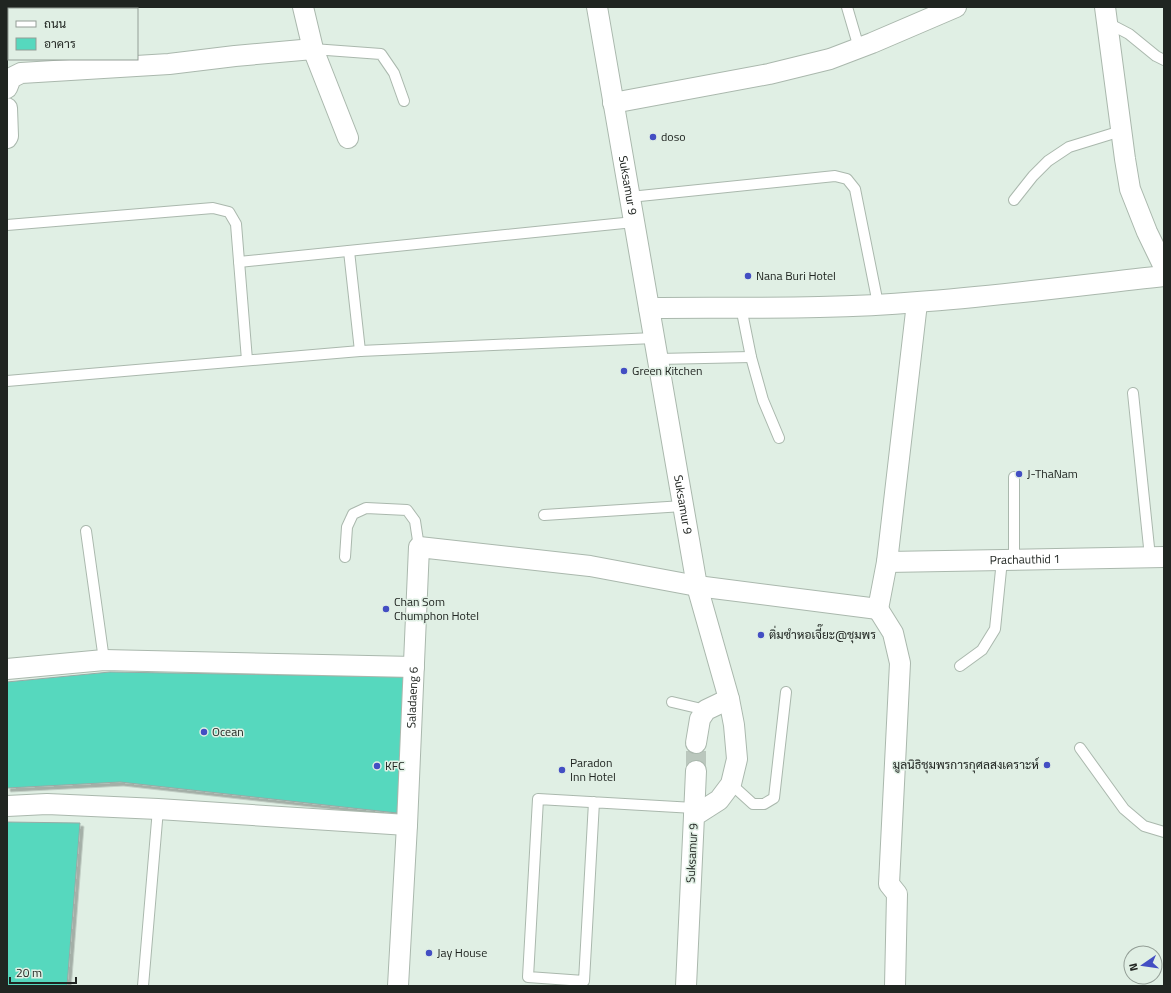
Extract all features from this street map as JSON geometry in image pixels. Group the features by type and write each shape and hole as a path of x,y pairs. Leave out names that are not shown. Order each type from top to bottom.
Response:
{"street":[{"path":"303,7 313,49 348,138"},
{"name":"Suksamur 9","path":"597,7 697,586 729,699 734,725 737,759 731,784 719,800 694,812 686,986"},
{"path":"613,103 769,74 830,59 956,7"},
{"path":"1107,15 1121,131 1130,189 1147,232 1164,268"},
{"path":"7,88 11,78 21,73 169,64 313,49"},
{"path":"7,108 7,138"},
{"path":"649,308 855,306 917,303 1164,276"},
{"path":"895,986 897,894 889,884 900,663 893,633 878,609 887,562 917,303"},
{"path":"418,547 590,566 697,586 878,609"},
{"name":"Saladaeng 6","path":"398,986 407,825 418,547"},
{"name":"Prachauthid 1","path":"887,562 1157,557"},
{"path":"7,669 104,660 414,668"},
{"path":"696,743 700,719 706,710 729,699"},
{"path":"694,812 696,771"},
{"path":"7,806 47,804 158,809 407,825"}],"lane":[{"path":"847,7 859,48"},
{"path":"1107,15 1128,34 1156,56 1164,60"},
{"path":"313,49 381,54 394,73 404,101"},
{"path":"1014,200 1033,176 1048,161 1069,147 1121,131"},
{"path":"630,197 835,176 847,179 855,189 878,304"},
{"path":"7,225 213,208 229,212 236,224 247,360"},
{"path":"240,262 634,222"},
{"path":"349,251 360,351"},
{"path":"741,307 751,357 763,400 779,438"},
{"path":"7,381 360,351 654,338"},
{"path":"658,359 751,357"},
{"path":"1133,393 1157,557"},
{"path":"960,666 982,650 995,629 1008,560 1014,477"},
{"path":"544,514 683,506"},
{"name":"Saladaeng 6","path":"345,557 347,527 353,514 366,508 407,510 415,521 418,547"},
{"path":"86,531 104,660"},
{"path":"731,784 753,804 764,804 774,798 786,692"},
{"path":"672,702 706,710"},
{"path":"1080,748 1124,809 1144,826 1164,832"},
{"path":"594,802 584,981 559,983 528,977 538,799 594,802 694,812"},
{"path":"143,986 158,809"}],"building":[{"name":"Ocean","path":"110,672 404,677 397,813 120,782 7,788 7,682"},
{"path":"7,822 80,823 67,986 7,986"}],"tunnel":[{"path":"696,743 696,771"}],"place":[{"name":"doso","path":"653,137"},
{"name":"Nana Buri Hotel","path":"748,276"},
{"name":"Green Kitchen","path":"624,371"},
{"name":"J-ThaNam","path":"1019,474"},
{"name":"Chan Som Chumphon Hotel","path":"386,609"},
{"name":"ติ่มซำหอเจี๊ยะ@ชุมพร","path":"761,635"},
{"name":"Ocean","path":"204,732"},
{"name":"มูลนิธิชุมพรการกุศลสงเคราะห์","path":"1047,765"},
{"name":"KFC","path":"377,766"},
{"name":"Paradon Inn Hotel","path":"562,770"},
{"name":"Jay House","path":"429,953"}]}
